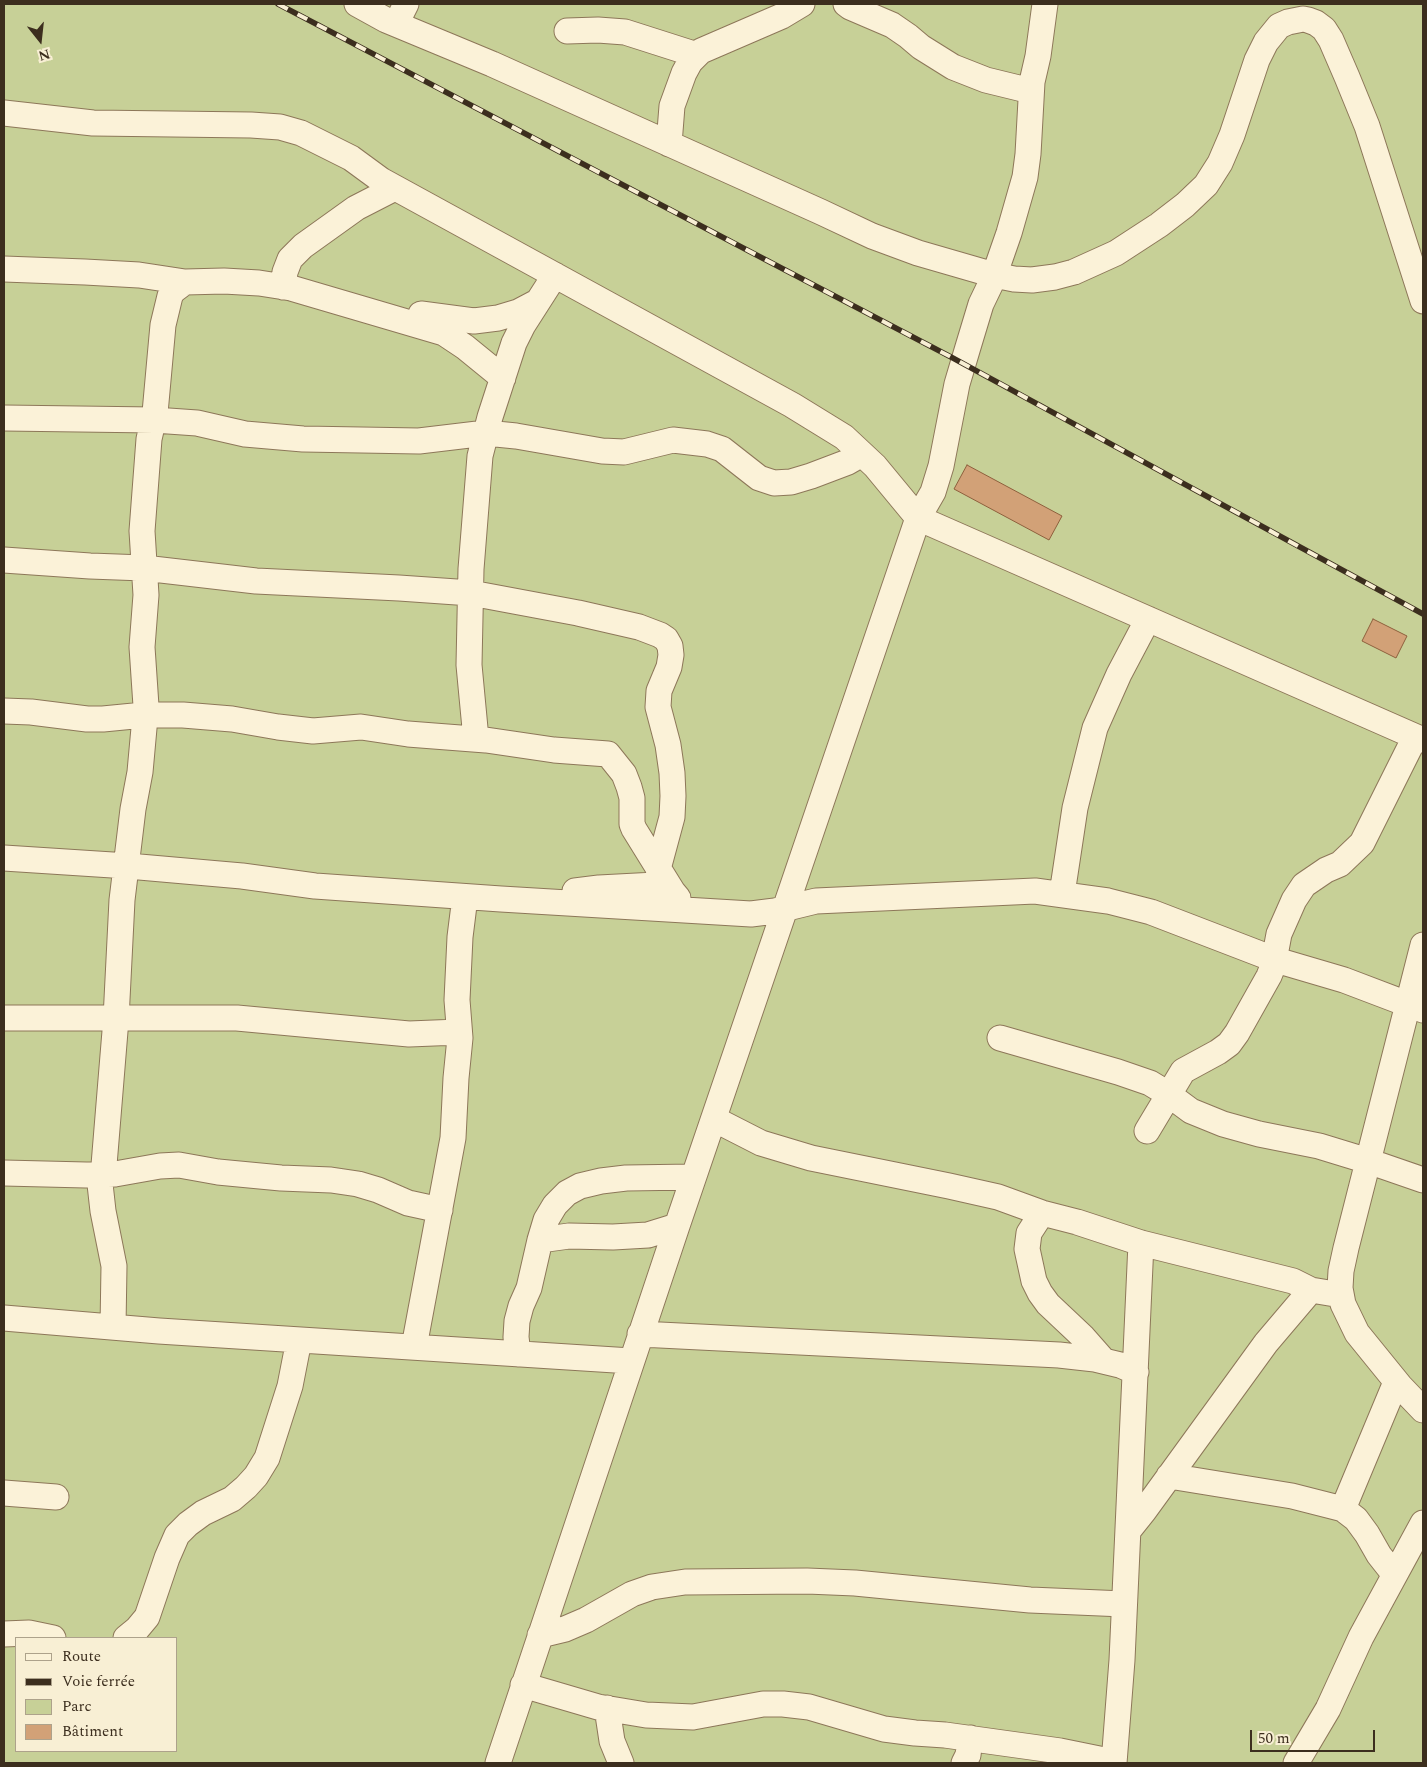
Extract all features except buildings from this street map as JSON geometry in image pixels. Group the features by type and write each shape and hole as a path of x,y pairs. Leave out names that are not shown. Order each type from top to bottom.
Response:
{"street":[{"path":"358,4 401,14 492,64 872,236 918,253 994,275 1032,280 1074,272 1116,253 1159,225 1185,205 1206,184 1220,163 1232,135 1257,60 1272,33 1290,13 1316,22 1324,29 1331,40 1367,126 1423,301"},
{"path":"669,144 672,106 684,73 697,55 723,40 782,16 802,4"},
{"path":"846,4 892,25 920,47 953,67 986,80 1032,91"},
{"path":"498,1763 784,908 918,518 933,492 941,466 962,366 981,304 1009,233 1025,177 1032,91 1045,4"},
{"path":"567,31 598,30 625,32 697,55"},
{"path":"4,113 93,123 251,125 280,127 302,133 328,145 395,188 792,405 844,437 875,466 918,518 1419,739 1362,843 1340,864 1326,870 1304,885 1294,900 1280,934 1273,966 1237,1033 1229,1044 1183,1071 1147,1131"},
{"path":"283,287 285,272 290,259 303,246 356,208 395,188"},
{"path":"4,270 85,272 185,282 259,283 283,287 444,333 465,346 503,378"},
{"path":"476,740 469,665 471,594 480,456 514,343 555,275"},
{"path":"113,1327 114,1266 100,1195 116,1019 122,900 133,809 140,772 146,706 142,647 146,595 142,531 149,438 154,420 164,325 168,303 173,291 185,282"},
{"path":"366,310 385,310 474,321 498,318 518,312 537,302"},
{"path":"4,418 154,420 196,423 245,434 304,439 419,441 486,433 516,436 602,451 624,452 673,440 707,444 722,449 759,478 774,483 791,482 811,476 848,462 862,454"},
{"path":"4,560 144,568 256,581 399,588 471,594 587,615 639,627 666,639 670,646 671,655 669,667 659,691 658,707 666,735 672,773 672,817 658,868"},
{"path":"1062,894 1075,808 1095,728 1119,674 1148,619"},
{"path":"4,711 103,720 144,715 183,715 232,719 314,731 361,727 554,750 608,754 624,774 632,798 632,824 634,829 672,892 691,909"},
{"path":"4,858 242,876 314,886 751,914 775,911 816,901 1035,891 1108,901 1151,912 1274,959 1344,980 1416,1007"},
{"path":"546,902 562,894 600,888 656,885 672,892"},
{"path":"414,1347 453,1138 459,1032 457,1000 460,938 466,897"},
{"path":"1423,945 1416,1007 1368,1160 1341,1271 1341,1295 1348,1318 1357,1334 1396,1382 1423,1410"},
{"path":"4,1018 237,1018 409,1034 459,1032"},
{"path":"1000,1038 1150,1083 1191,1111 1222,1124 1259,1134 1319,1146 1368,1160 1423,1180"},
{"path":"714,1119 761,1143 812,1158 998,1198 1042,1214 1077,1222 1141,1242 1294,1281 1311,1290 1341,1295"},
{"path":"4,1173 115,1174 160,1166 179,1165 218,1172 281,1178 331,1180 378,1190 408,1203 440,1210"},
{"path":"518,1354 516,1337 521,1306 530,1288 546,1220 555,1204 567,1193 580,1186 626,1178 693,1177"},
{"path":"1042,1214 1029,1233 1027,1249 1034,1281 1040,1294 1048,1304 1082,1336 1104,1361"},
{"path":"540,1240 569,1236 613,1237 648,1235 677,1226"},
{"path":"523,1685 607,1708 646,1715 693,1717 763,1704 783,1704 832,1713 884,1729 970,1738 1060,1751 1114,1763 1128,1531 1141,1242"},
{"path":"1128,1531 1266,1343 1311,1290"},
{"path":"4,1318 298,1340 631,1361"},
{"path":"640,1334 1059,1355 1120,1364 1136,1372"},
{"path":"127,1637 147,1617 177,1535 203,1513 232,1499 256,1476 267,1458 290,1386 298,1340"},
{"path":"1343,1510 1396,1382"},
{"path":"1169,1476 1292,1496 1343,1510 1356,1519 1379,1555 1394,1574"},
{"path":"4,1492 56,1497"},
{"path":"1296,1763 1328,1709 1361,1637 1423,1523"},
{"path":"540,1635 565,1629 586,1620 616,1602 652,1587 685,1582 855,1582 1020,1599 1124,1604"},
{"path":"4,1634 29,1633 48,1637"},
{"path":"607,1708 612,1742 621,1763"},
{"path":"964,1763 968,1755 970,1738"}],"green space":[{"path":"4,4 1423,4 1423,1763 4,1763"}],"railway":[{"path":"278,4 951,357 1423,614"}]}
